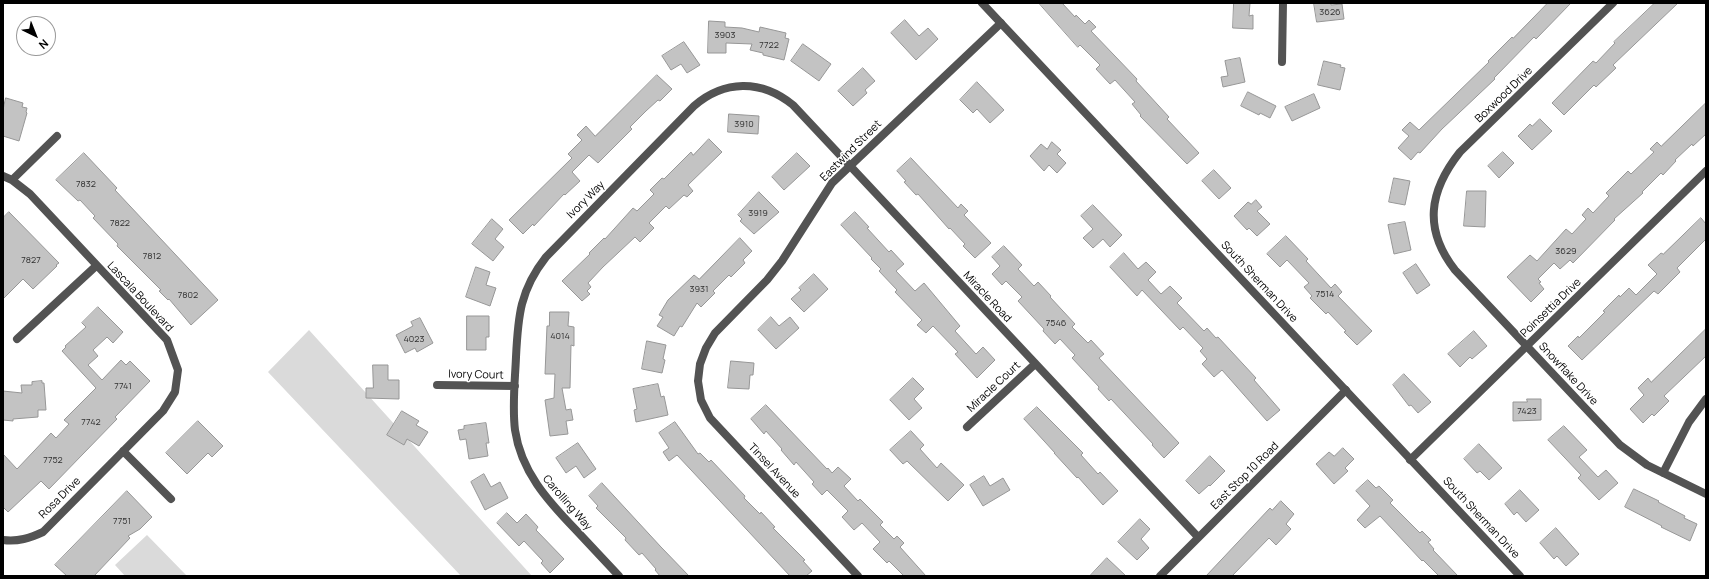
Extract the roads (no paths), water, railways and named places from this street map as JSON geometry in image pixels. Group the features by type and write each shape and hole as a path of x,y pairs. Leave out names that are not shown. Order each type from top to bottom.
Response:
{"street":[{"name":"South Sherman Drive","path":"982,3 1520,576"},
{"path":"1282,62 1283,3"},
{"name":"Boxwood Drive","path":"1434,216 1435,198 1440,182 1449,166 1460,152 1613,3"},
{"name":"Eastwind Street","path":"699,370 706,348 715,333 776,270 828,188 1001,23"},
{"name":"Miracle Road","path":"750,86 773,92 793,105 1198,538"},
{"name":"Ivory Way","path":"515,386 517,324 520,308 528,286 546,257 699,102 714,92 725,88 750,86"},
{"path":"12,180 57,136"},
{"name":"Poinsettia Drive","path":"1410,460 1706,171"},
{"name":"Lascala Boulevard","path":"3,176 12,180 30,194 167,340 178,370 175,392 163,410 123,451"},
{"name":"Snowflake Drive","path":"1434,216 1440,245 1452,266 1620,446 1637,459 1706,494"},
{"path":"17,339 96,266"},
{"name":"Miracle Court","path":"967,427 1035,364"},
{"name":"Tinsel Avenue","path":"699,370 698,381 700,396 705,409 713,422 858,576"},
{"name":"Ivory Court","path":"437,385 515,386"},
{"name":"Carolling Way","path":"515,386 515,431 519,448 530,476 551,504 619,576"},
{"name":"East Stop 10 Road","path":"1160,576 1346,390"},
{"path":"1663,473 1688,422 1706,399"},
{"path":"123,451 171,499"},
{"name":"Rosa Drive","path":"3,540 10,541 26,539 43,532 123,451"}]}
